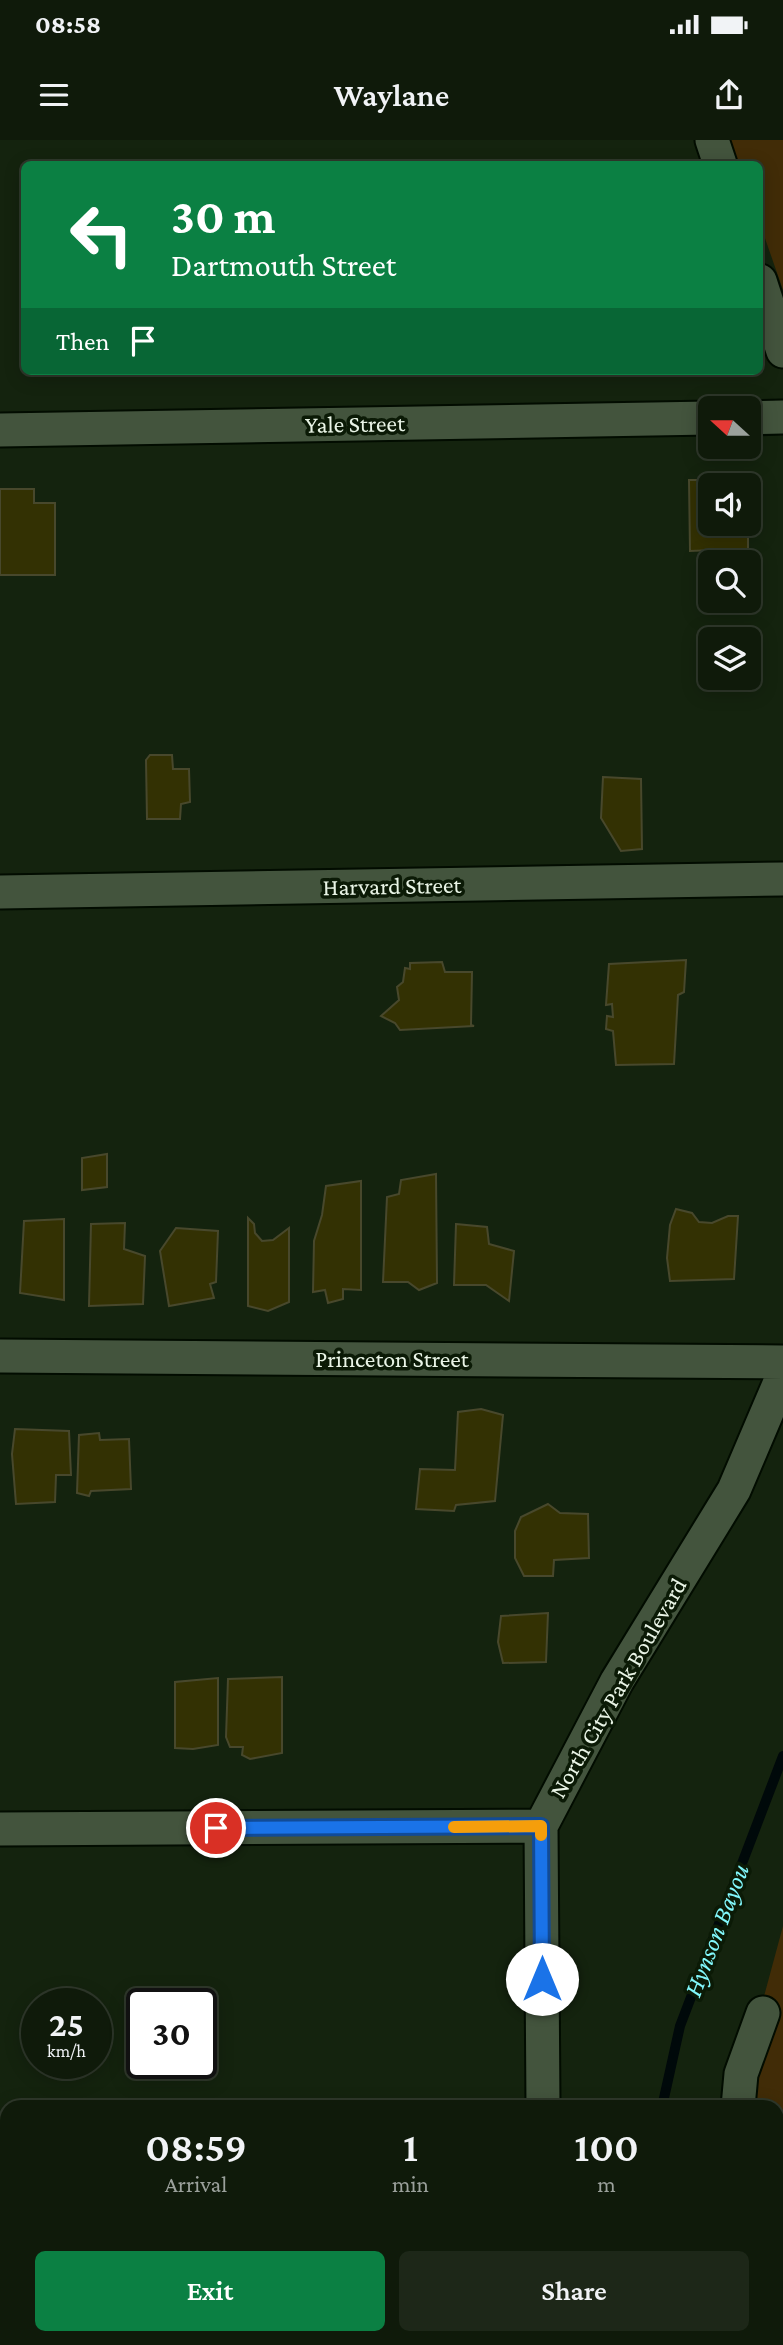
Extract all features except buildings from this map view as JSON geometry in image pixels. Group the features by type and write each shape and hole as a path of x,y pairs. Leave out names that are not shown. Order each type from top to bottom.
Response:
{"street":[{"path":"712,140 719,161"},
{"path":"763,290 783,351"},
{"path":"761,418 783,417"},
{"name":"Yale Street","path":"0,430 698,418"},
{"name":"Harvard Street","path":"0,892 783,879"},
{"name":"Princeton Street","path":"0,1356 783,1362"},
{"name":"North City Park Boulevard","path":"543,2100 541,1826 617,1681 734,1490 783,1375"},
{"path":"0,1829 541,1826"},
{"path":"739,2100 741,2074 763,2013"}],"shaded area":[{"path":"729,140 783,140 783,290 763,233 763,161 737,161"},
{"path":"783,1926 783,2100 741,2100 743,2074"}],"waterway":[{"name":"Hynson Bayou","path":"664,2100 680,2026 783,1756"}],"slow traffic":[{"path":"454,1827 541,1826 541,1835"}],"route":[{"path":"216,1828 541,1826 542,1979"}]}
